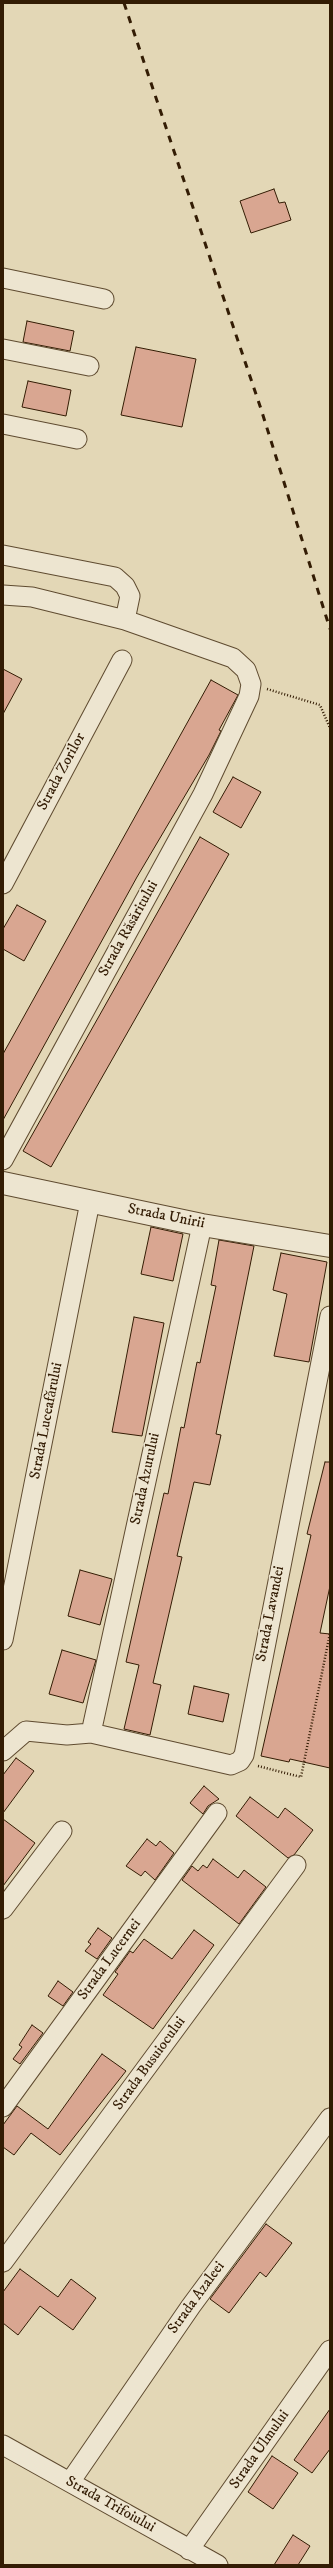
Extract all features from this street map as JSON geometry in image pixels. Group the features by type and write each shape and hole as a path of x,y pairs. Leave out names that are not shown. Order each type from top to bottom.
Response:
{"street":[{"path":"3,278 104,299"},
{"path":"3,349 89,366"},
{"path":"3,424 77,439"},
{"path":"3,555 115,577 125,586 130,596 125,620"},
{"path":"3,595 32,597 125,620 233,658 246,670 250,690"},
{"name":"Strada Zorilor","path":"3,884 122,660"},
{"name":"Strada Răsăritului","path":"3,1160 203,794 250,690"},
{"name":"Strada Unirii","path":"3,1183 202,1225 330,1246"},
{"name":"Strada Luceafǎrului","path":"3,1640 90,1202"},
{"name":"Strada Azurului","path":"91,1733 202,1225"},
{"name":"Strada Lavandei","path":"240,1761 245,1747 330,1316"},
{"path":"4,1749 26,1731 67,1735 91,1733 231,1765 240,1761"},
{"name":"Strada Lucernei","path":"3,2107 217,1813"},
{"path":"3,1910 62,1831"},
{"name":"Strada Busuiocului","path":"3,2262 296,1865"},
{"name":"Strada Azaleei","path":"70,2482 191,2306 330,2118"},
{"name":"Strada Ulmului","path":"189,2550 330,2350"},
{"name":"Strada Trifoiului","path":"3,2445 218,2565"}],"path":[{"path":"250,690 320,705 330,728"},
{"path":"240,1761 301,1777 330,1633"}],"building":[{"path":"274,189 279,203 285,202 291,220 251,233 240,201"},
{"path":"27,321 74,331 70,351 23,342"},
{"path":"136,347 196,359 182,427 121,415"},
{"path":"28,381 71,390 66,416 22,407"},
{"path":"3,669 22,679 3,714"},
{"path":"211,680 238,695 219,730 221,731 209,755 137,877 3,1120 3,1054"},
{"path":"233,777 261,792 241,828 213,812"},
{"path":"200,837 229,854 51,1167 23,1151"},
{"path":"17,905 46,921 24,961 3,949 3,929"},
{"path":"151,1227 183,1234 173,1281 141,1274"},
{"path":"219,1240 254,1246 216,1434 221,1435 210,1485 194,1482 177,1556 182,1557 153,1683 161,1685 150,1735 124,1729 139,1665 126,1662 164,1493 168,1494 181,1427 184,1428 197,1362 200,1363 216,1286 211,1285"},
{"path":"281,1253 327,1262 309,1362 274,1356 287,1294 273,1290"},
{"path":"134,1317 164,1323 142,1436 112,1432"},
{"path":"325,1462 330,1462 330,1586 320,1633 330,1634 330,1768 290,1759 289,1762 261,1756 311,1535 307,1534"},
{"path":"80,1570 112,1579 100,1625 68,1616"},
{"path":"62,1650 96,1660 83,1703 49,1694"},
{"path":"194,1686 229,1694 223,1722 188,1714"},
{"path":"16,1758 34,1771 3,1813 3,1775"},
{"path":"204,1786 219,1799 208,1806 203,1814 190,1803"},
{"path":"250,1797 278,1818 285,1808 313,1830 294,1855 288,1858 236,1816"},
{"path":"3,1819 35,1843 3,1886"},
{"path":"147,1839 156,1846 160,1841 174,1853 155,1880 145,1871 141,1876 126,1866"},
{"path":"213,1859 238,1878 244,1870 266,1887 239,1924 182,1880 192,1866 198,1871 203,1865 207,1868"},
{"path":"98,1928 112,1938 97,1959 85,1951 91,1944 88,1942"},
{"path":"194,1930 214,1945 153,2029 103,1995 118,1974 115,1972 130,1951 133,1953 144,1939 172,1959"},
{"path":"58,1981 73,1992 63,2006 48,1996"},
{"path":"32,2025 43,2033 20,2064 13,2059 22,2047 19,2045"},
{"path":"102,2054 126,2071 60,2155 31,2133 14,2155 3,2147 3,2125 17,2106 48,2129"},
{"path":"266,2224 292,2243 266,2277 260,2272 229,2313 210,2299"},
{"path":"20,2269 58,2297 71,2279 96,2298 73,2330 40,2306 18,2335 3,2323 3,2292"},
{"path":"330,2409 330,2449 312,2473 294,2460"},
{"path":"272,2456 298,2473 273,2509 248,2492"},
{"path":"293,2535 310,2546 298,2565 274,2565"}],"railway":[{"path":"124,3 261,409 330,629"}]}
